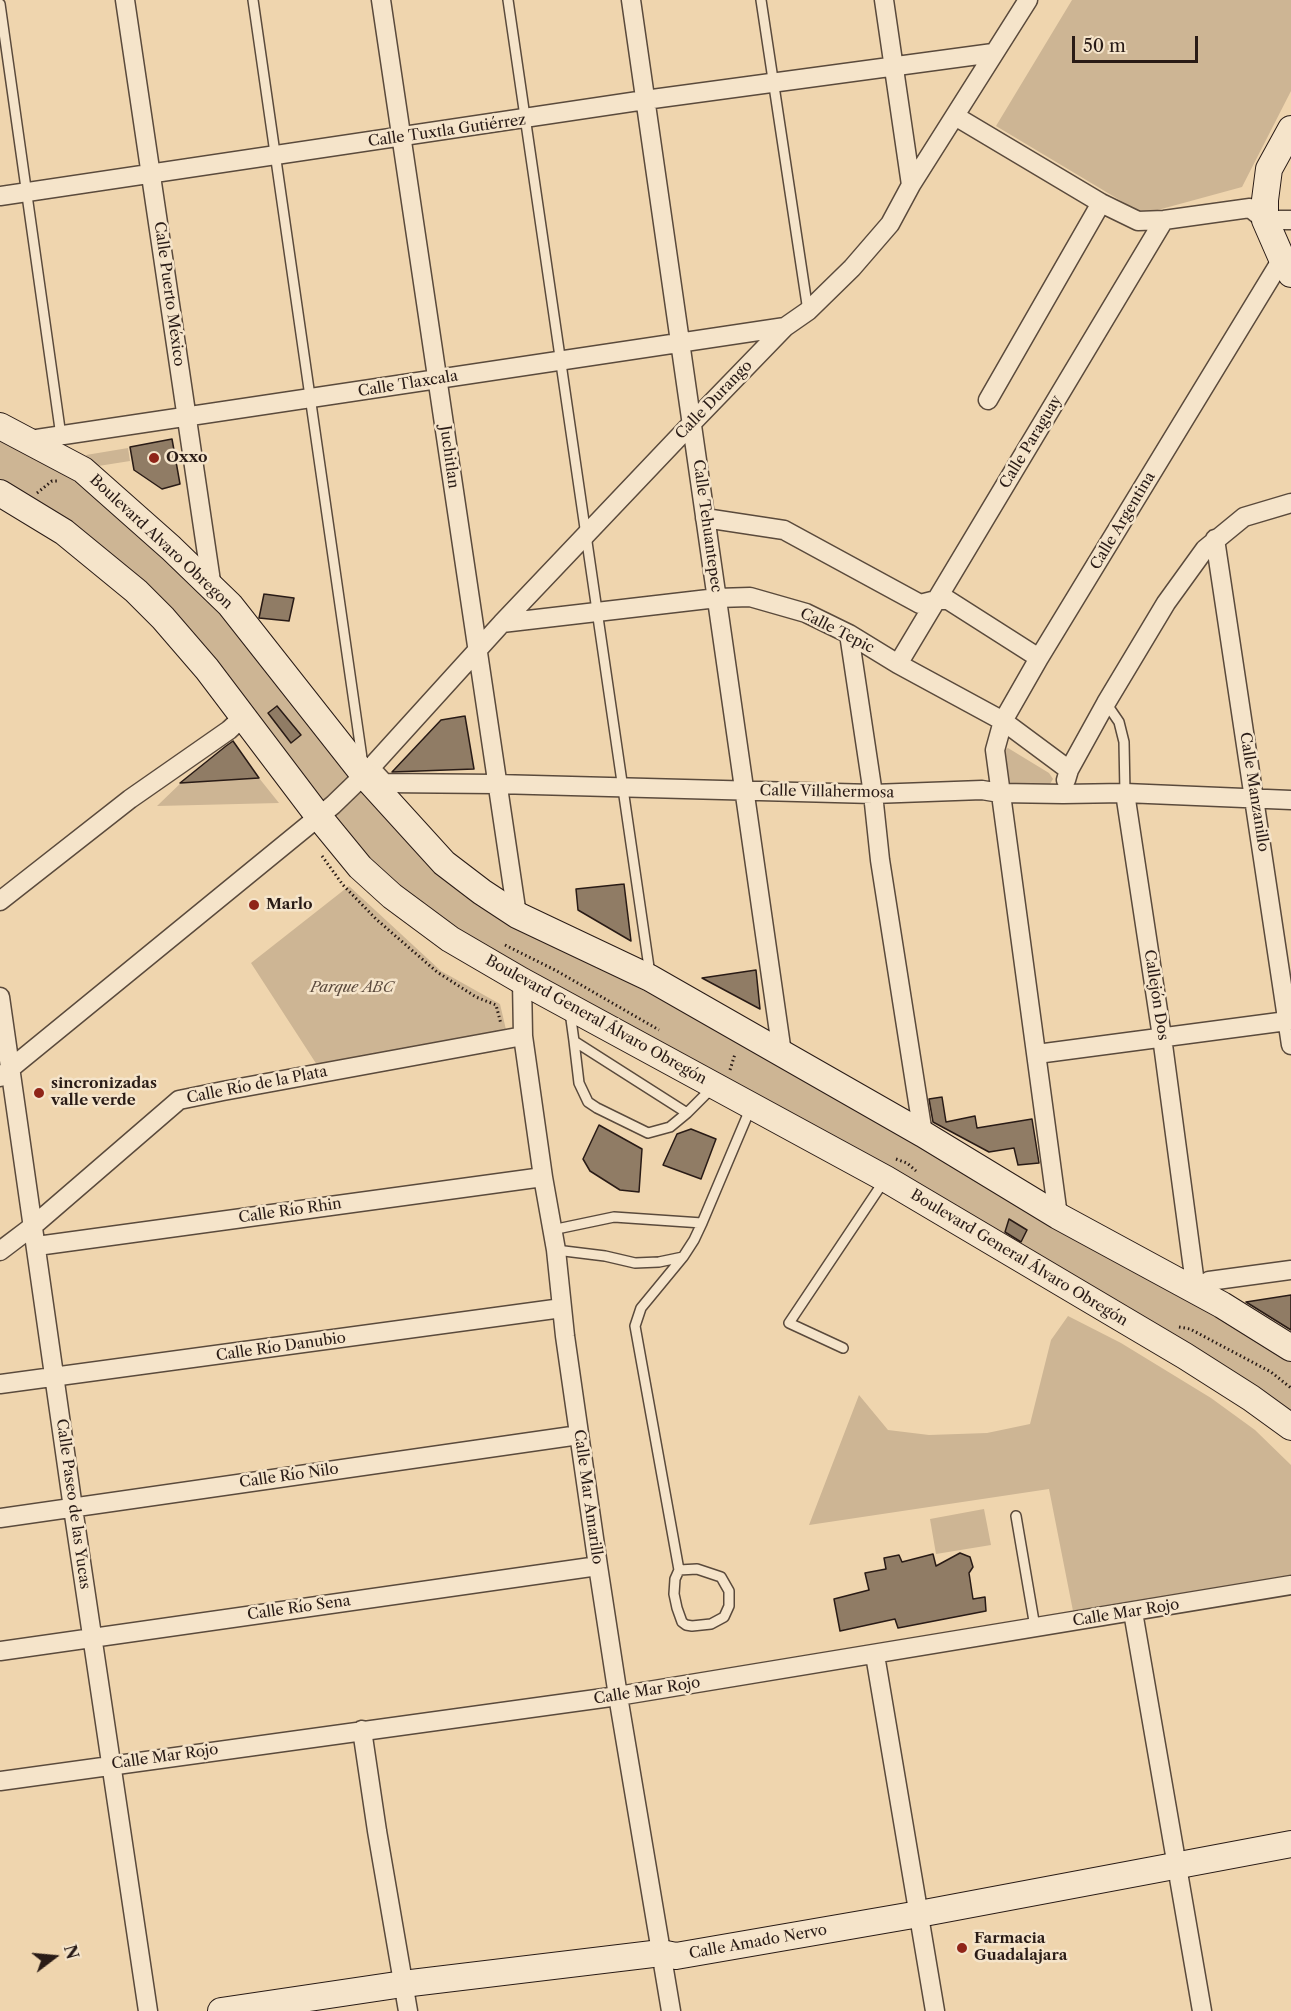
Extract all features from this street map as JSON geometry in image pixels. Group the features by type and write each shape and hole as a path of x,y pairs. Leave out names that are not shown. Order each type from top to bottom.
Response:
{"main road":[{"path":"1286,267 1265,220 1266,184 1269,169 1291,129"},
{"name":"Boulevard Alvaro Obregon","path":"0,426 30,440 91,475 212,588 230,606 366,771"},
{"name":"Boulevard General Álvaro Obregón","path":"0,493 64,532 136,591 163,618 244,716 319,817 360,867 392,896 450,939 569,1006 722,1078 751,1107 886,1179 1185,1356 1251,1398 1291,1427"},
{"path":"366,771 444,862 517,915 650,978 923,1134 1058,1216 1196,1292 1291,1348"},
{"name":"Calle Amado Nervo","path":"221,2011 403,1984 661,1953 676,1956 919,1914 1291,1844"}],"street":[{"name":"Calle Puerto México","path":"125,0 212,588"},
{"name":"Juchitlan","path":"381,0 517,915"},
{"name":"Calle Tehuantepec","path":"631,0 782,1053"},
{"path":"884,0 911,185"},
{"name":"Calle Durango","path":"5,1073 319,817 366,771 502,623 785,327 808,311 852,268 890,224 911,185 1028,0"},
{"name":"Calle Tuxtla Gutiérrez","path":"0,196 645,100 993,53"},
{"path":"956,116 1101,203 1138,221 1164,220 1250,208 1265,220 1291,220"},
{"path":"988,400 1101,203"},
{"name":"Calle Paraguay","path":"898,664 1164,220"},
{"name":"Calle Argentina","path":"1058,1216 995,750 1003,721 1040,658 1286,267"},
{"name":"Calle Tlaxcala","path":"30,440 310,400 785,327"},
{"path":"1063,794 1069,770 1106,703 1166,603 1205,549 1244,517 1291,502"},
{"path":"705,518 784,530 920,604 948,600 1040,658"},
{"name":"Calle Manzanillo","path":"1215,539 1291,1045"},
{"name":"Calle Tepic","path":"502,623 717,598 750,597 806,613 849,634 898,664 1003,721 1069,770"},
{"path":"849,634 873,795 880,860 923,1134"},
{"path":"0,901 130,800 229,730 244,716"},
{"name":"Calle Villahermosa","path":"366,771 384,783 496,783 873,795 982,790 1000,793 1125,793 1291,800"},
{"name":"Callejón Dos","path":"1125,793 1162,1037 1196,1292"},
{"name":"Calle Mar Amarillo","path":"522,981 523,1036 556,1250 579,1435 618,1696 671,2011"},
{"name":"Calle Paseo de las Yucas","path":"0,997 5,1073 33,1226 148,2011"},
{"path":"1037,1054 1287,1021"},
{"name":"Calle Río de la Plata","path":"0,1251 33,1226 179,1101 223,1090 523,1036"},
{"name":"Calle Río Rhin","path":"36,1246 543,1177"},
{"path":"1196,1292 1209,1281 1291,1270"},
{"name":"Calle Río Danubio","path":"0,1384 562,1308"},
{"name":"Calle Río Nilo","path":"0,1518 579,1435"},
{"name":"Calle Río Sena","path":"0,1651 598,1566"},
{"name":"Calle Mar Rojo","path":"0,1781 618,1696 1291,1585"},
{"path":"1133,1612 1202,2011"},
{"path":"875,1655 935,2011"},
{"path":"362,1730 408,2011"}],"lane":[{"path":"253,0 360,756 366,771"},
{"path":"508,0 650,978"},
{"path":"761,0 808,311"},
{"path":"0,4 61,436"},
{"name":"Callejón Dos","path":"1106,703 1119,722 1124,742 1125,793"},
{"path":"569,1006 579,1083 588,1102 648,1133 670,1127 722,1078"},
{"path":"574,1041 687,1113"},
{"path":"679,1570 697,1569 721,1576 729,1591 729,1606 724,1617 711,1624 692,1626 682,1622 674,1594 675,1579 679,1570 635,1326 641,1308 694,1240 751,1107"},
{"path":"843,1348 789,1323 886,1179"},
{"path":"552,1230 614,1217 702,1223"},
{"path":"556,1250 605,1256 635,1263 659,1262 683,1257"},
{"path":"1016,1516 1035,1627"}],"path":[{"path":"35,494 52,481 60,481"},
{"path":"319,852 343,885 376,919 437,972 476,997 496,1005 504,1032"},
{"path":"722,1078 735,1054"}],"green space":[{"path":"1072,0 1291,0 1291,91 1242,187 1143,214 996,126"},
{"path":"0,434 64,467 165,543 488,905 804,1079 1192,1301 1287,1358 1291,1361 1291,1428 1201,1364 451,950 161,628 85,559 0,503"},
{"path":"128,448 130,461 92,467 86,455"},
{"path":"1008,748 1049,773 1053,779 1050,784 1043,787 1005,784 1004,750"},
{"path":"259,778 279,803 157,806 185,779"},
{"name":"Parque ABC","path":"349,886 441,971 500,1004 507,1034 319,1068 251,963"},
{"path":"1068,1316 1121,1343 1211,1398 1255,1430 1291,1465 1291,1576 1073,1611 1049,1489 809,1525 859,1395 888,1430 929,1435 987,1433 1030,1424 1051,1340"},
{"path":"984,1509 991,1545 936,1554 930,1519"}],"building":[{"name":"Oxxo","path":"172,439 180,484 162,489 134,470 130,447"},
{"path":"264,594 294,598 289,621 259,618"},
{"path":"277,706 301,735 291,743 268,713"},
{"path":"465,716 474,769 392,772 441,720"},
{"path":"233,741 259,778 180,783 226,746"},
{"path":"624,884 631,941 578,910 576,889"},
{"path":"756,970 760,1009 702,978"},
{"path":"942,1097 946,1122 975,1116 977,1128 1032,1119 1039,1163 1018,1165 1014,1148 989,1152 933,1122 929,1099"},
{"path":"599,1125 642,1149 639,1192 620,1190 590,1171 583,1159"},
{"path":"691,1129 716,1139 701,1179 663,1165 677,1134"},
{"path":"1009,1219 1027,1230 1021,1242 1005,1232"},
{"path":"1291,1295 1291,1330 1246,1302"},
{"path":"960,1553 970,1557 973,1567 969,1573 973,1599 985,1597 986,1611 898,1628 895,1619 840,1631 834,1599 869,1590 865,1573 886,1569 884,1558 899,1555 902,1562 933,1554 936,1566"}],"place":[{"name":"Oxxo","path":"154,458"},
{"name":"Marlo","path":"254,905"},
{"name":"sincronizadas valle verde","path":"39,1093"},
{"name":"Farmacia Guadalajara","path":"962,1948"}]}
